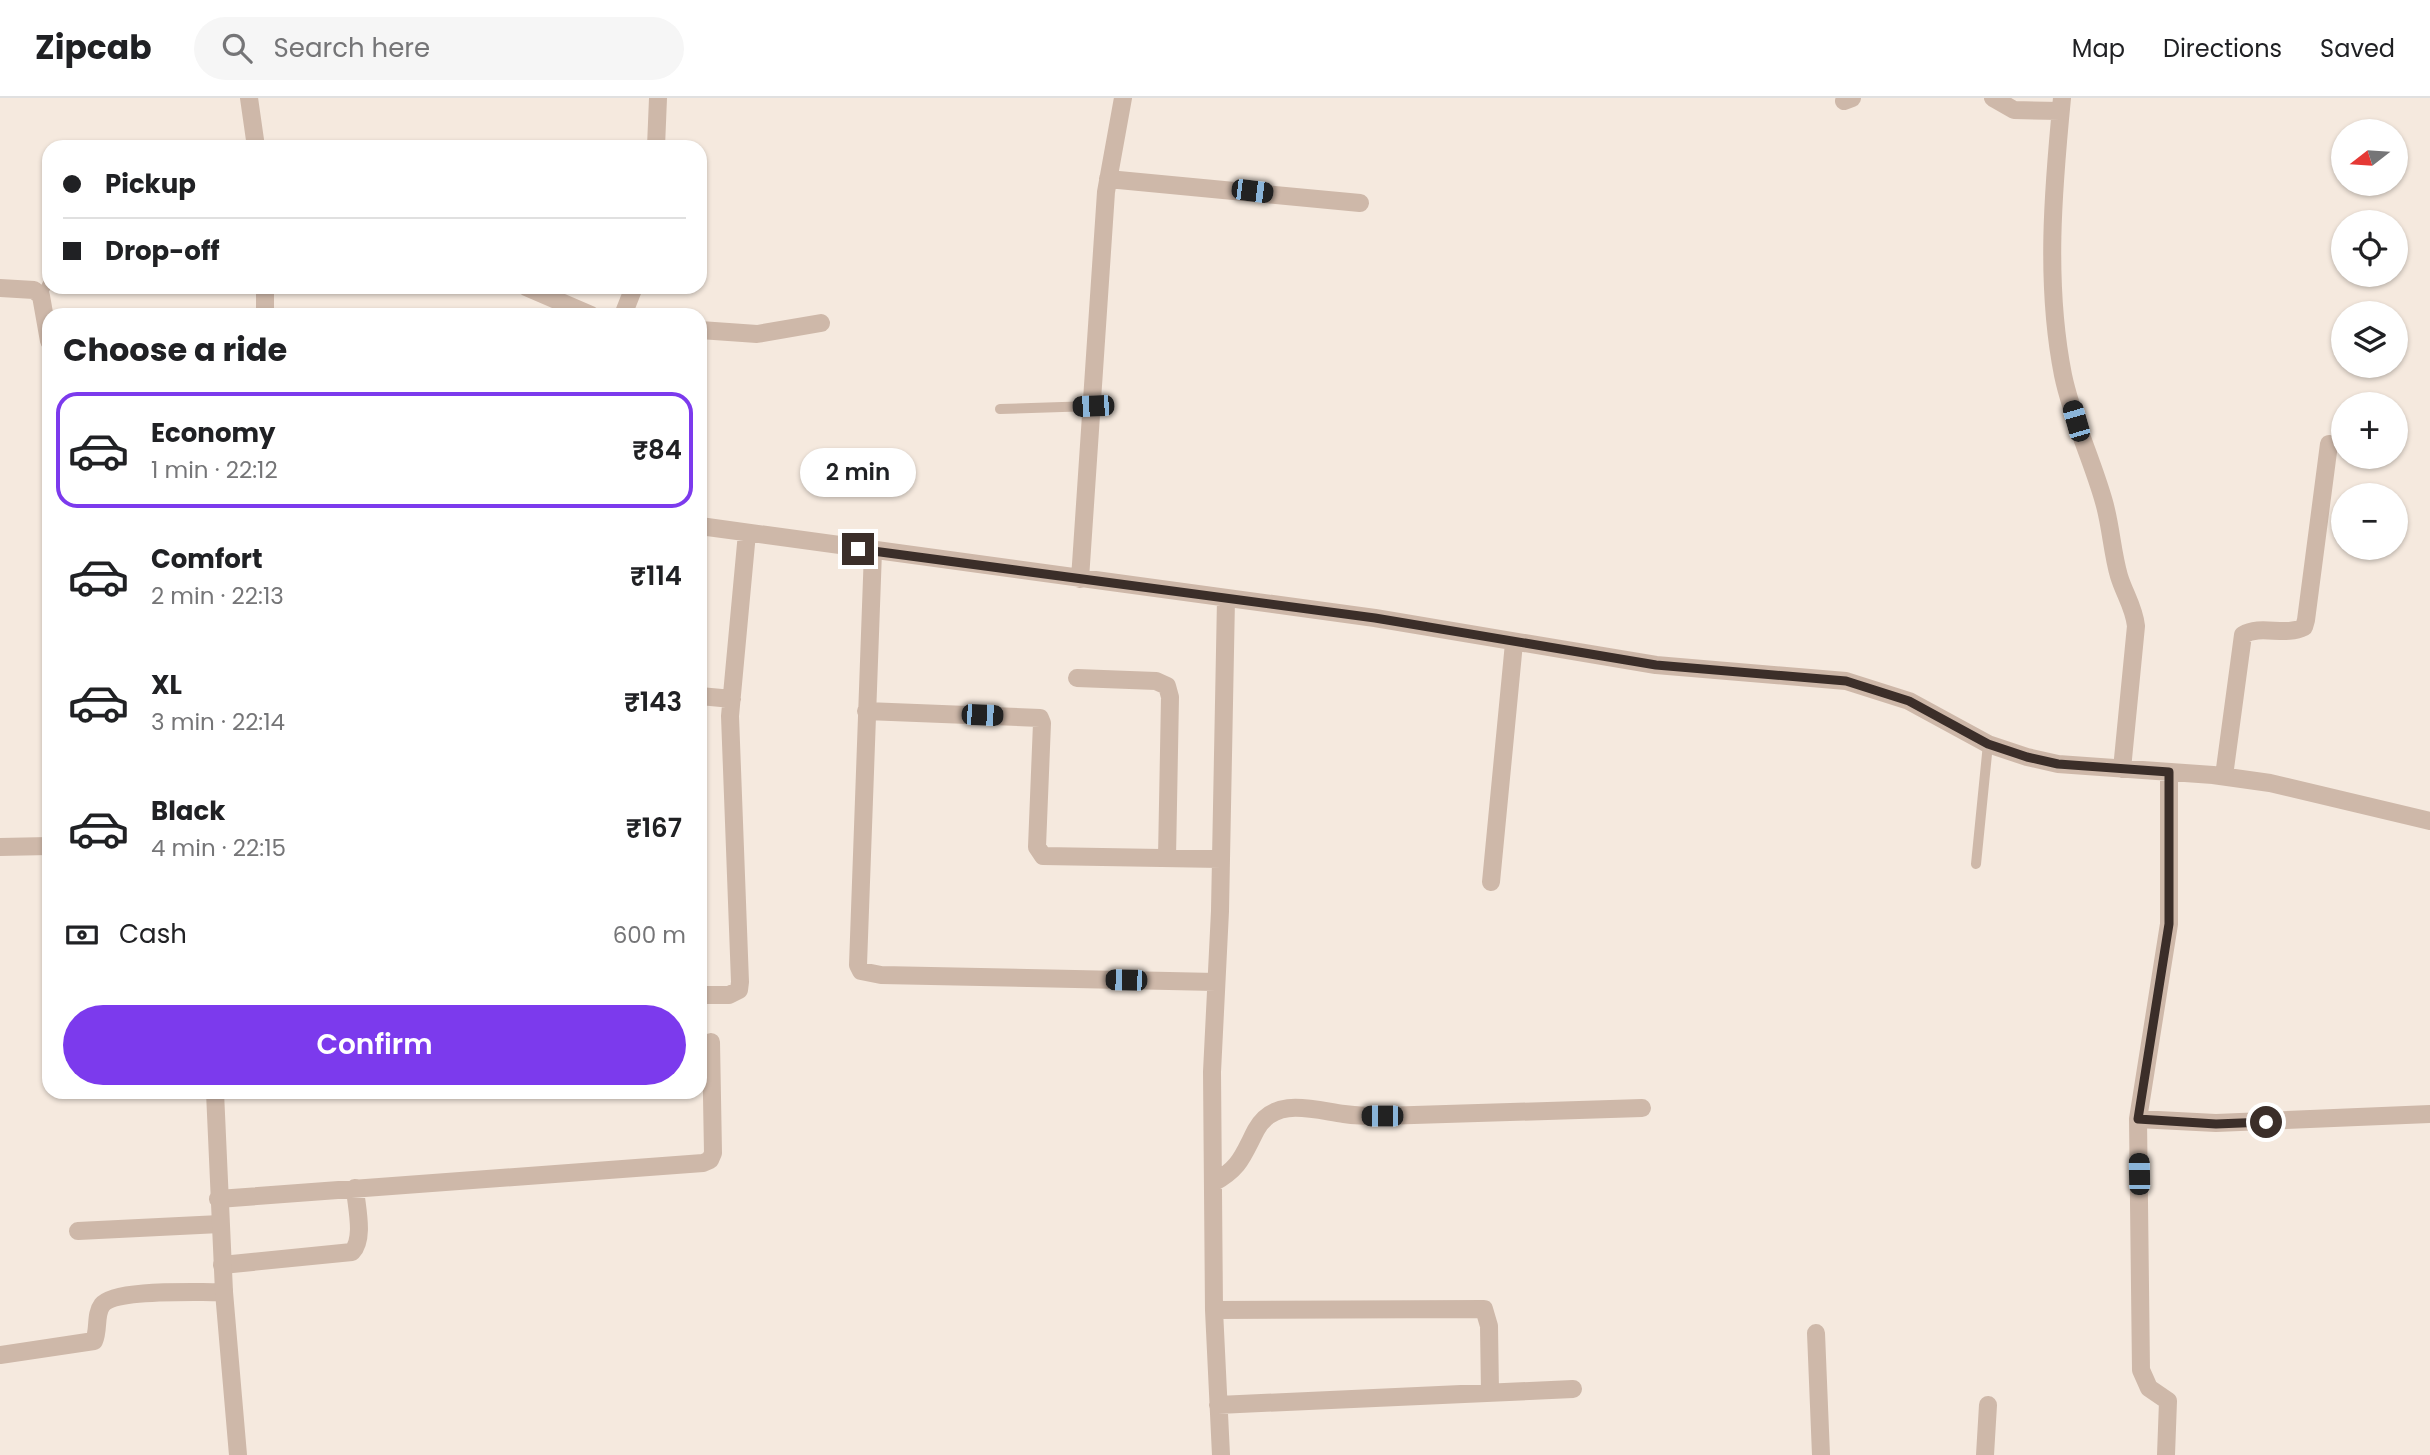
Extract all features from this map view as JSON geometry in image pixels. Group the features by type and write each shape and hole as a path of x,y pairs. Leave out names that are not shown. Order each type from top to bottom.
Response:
{"street":[{"path":"249,98 255,140"},
{"path":"656,140 658,98"},
{"path":"1080,579 1108,179 1123,98"},
{"path":"1993,98 2014,110 2061,105 2052,216 2053,287 2058,343 2064,376 2105,503 2119,575 2134,610 2136,626 2122,769"},
{"path":"1108,179 1210,186 1360,203"},
{"path":"0,288 42,289"},
{"path":"542,294 575,308"},
{"path":"707,330 757,334 821,323"},
{"path":"2224,776 2243,635 2249,632 2296,631 2304,626 2306,620 2329,444"},
{"path":"707,527 1375,618 1656,665 1846,681 1909,701 1988,744 2058,764 2224,776 2270,783 2430,821"},
{"path":"707,995 729,995 739,990 740,982 732,788 732,699 747,533"},
{"path":"873,551 858,965 861,971 881,975 1216,982"},
{"path":"1221,1455 1214,1310 1212,1072 1221,859 1226,599"},
{"path":"1492,882 1514,643"},
{"path":"1077,678 1156,681 1167,686 1170,697 1167,858"},
{"path":"707,697 732,699"},
{"path":"866,712 1040,718 1038,852 1051,857 1221,859"},
{"path":"2166,1455 2168,1401 2148,1388 2141,1370 2138,1119 2169,924 2169,772"},
{"path":"0,847 42,846"},
{"path":"218,1199 703,1163 710,1160 713,1153 711,1042"},
{"path":"215,1099 222,1265 238,1455"},
{"path":"1213,1183 1241,1163 1259,1124 1269,1115 1284,1109 1301,1107 1359,1116 1396,1116 1642,1108"},
{"path":"2138,1119 2216,1124 2430,1114"},
{"path":"222,1265 352,1252 357,1246 358,1236 355,1188"},
{"path":"78,1231 220,1224"},
{"path":"0,1355 94,1341 99,1310 109,1299 148,1294 224,1292"},
{"path":"1214,1310 1484,1309 1489,1326 1490,1392"},
{"path":"1816,1333 1821,1455"},
{"path":"1219,1405 1573,1389"},
{"path":"1985,1455 1987,1405"}],"lane":[{"path":"1000,409 1093,406"},
{"path":"1976,864 1988,744"}],"route":[{"path":"858,549 1375,618 1656,665 1846,681 1876,688 1909,701 1988,744 2027,757 2058,764 2169,772 2169,924 2138,1119 2216,1124 2266,1122"}]}
